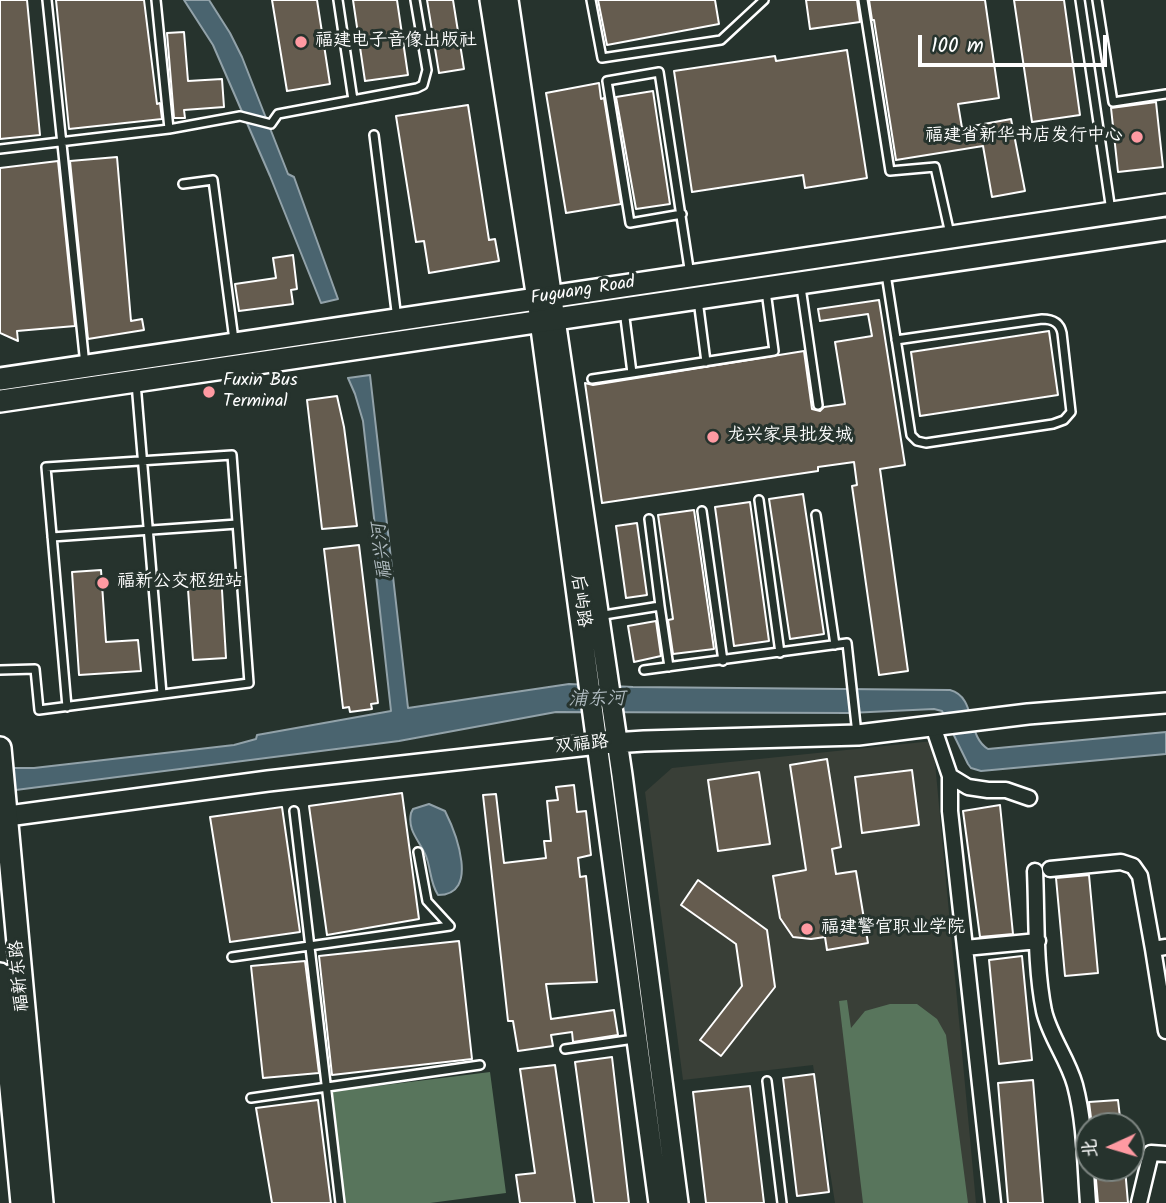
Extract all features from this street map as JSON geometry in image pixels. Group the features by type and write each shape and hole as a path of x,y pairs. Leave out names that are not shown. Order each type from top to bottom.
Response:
{"main road":[{"name":"后屿路","path":"490,0 544,298"},
{"name":"后屿路","path":"508,0 544,298 598,674"},
{"name":"Fuguang Road","path":"0,379 1166,205"},
{"name":"Fuguang Road","path":"0,401 1166,229"},
{"name":"后屿路","path":"547,320 598,616 598,674"},
{"path":"598,674 678,1203"},
{"name":"双福路","path":"3,817 268,781 608,743 857,726 938,725 1166,703"},
{"path":"608,743 638,1039 659,1203"},
{"name":"福新东路","path":"0,748 3,817 43,1203"},
{"name":"福新东路","path":"0,974 22,1203"}],"street":[{"path":"938,725 950,776 950,811 993,1203"},
{"path":"950,776 968,787 1006,790 1029,798"},
{"path":"1050,869 1115,863 1133,866 1140,876 1160,948 1166,1031"},
{"path":"1035,871 1040,986 1045,1014 1069,1065 1076,1087 1088,1203"},
{"path":"965,948 1038,941"},
{"path":"1139,1203 1151,1153 1166,1154"}],"lane":[{"path":"47,0 85,366"},
{"path":"156,0 169,129"},
{"path":"338,0 353,100"},
{"path":"0,149 169,129 240,116 271,124 278,114 417,88 423,85 427,70 415,0"},
{"path":"591,0 602,58 721,40 764,0"},
{"path":"863,0 890,171 935,167 951,238"},
{"path":"1080,0 1111,212"},
{"path":"1097,0 1113,102 1166,94"},
{"path":"682,214 630,223 607,81 659,72 682,214 691,276"},
{"path":"374,135 397,320"},
{"path":"183,184 213,180 234,344"},
{"path":"886,271 896,341 911,435 917,441 926,443 1053,424 1064,420 1071,412 1062,333 1058,324 1053,321 1042,319 896,341"},
{"path":"801,283 818,405"},
{"path":"592,379 774,351 765,288"},
{"path":"697,298 706,362"},
{"path":"624,309 632,373"},
{"path":"136,382 162,694"},
{"path":"0,670 35,669 39,710 249,683 232,455 46,467 67,706"},
{"path":"759,500 780,653"},
{"path":"702,511 723,661"},
{"path":"816,515 835,645"},
{"path":"649,519 669,667"},
{"path":"52,537 237,524"},
{"path":"598,616 660,606"},
{"path":"644,670 847,643 857,726"},
{"path":"294,811 340,1203"},
{"path":"232,957 450,926 428,901 418,852"},
{"path":"565,1049 638,1039"},
{"path":"251,1098 480,1065"},
{"path":"767,1081 782,1203"}],"shaded area":[{"name":"福建警官职业学院","path":"933,741 976,1203 835,1203 813,1065 683,1080 645,792 672,768"}],"green space":[{"path":"847,1000 851,1028 865,1011 890,1004 917,1004 937,1019 946,1035 968,1203 863,1203 839,1001"},
{"path":"490,1072 506,1193 430,1203 342,1203 329,1092"}],"water":[{"path":"184,0 209,0 230,33 288,174 294,177 338,299 321,303 213,45"},
{"path":"370,375 408,708 569,684 950,690 964,700 977,735 988,749 1166,732 1166,754 981,771 971,768 942,711 934,709 849,713 556,712 399,741 0,792 0,768 34,768 234,745 256,739 257,735 391,711 374,557 378,553 363,421 348,378"},
{"path":"429,804 445,811 459,847 461,861 462,874 458,885 451,892 438,895 433,886 426,856 415,836 410,819 413,809"}],"building":[{"path":"0,0 27,0 40,135 0,139"},
{"path":"56,0 144,0 157,104 160,103 162,119 69,129"},
{"name":"福建电子音像出版社","path":"272,0 317,0 330,84 287,91"},
{"name":"福建电子音像出版社","path":"353,0 397,0 408,75 365,81"},
{"name":"福建电子音像出版社","path":"427,0 453,0 464,69 439,73"},
{"path":"598,0 715,0 719,24 607,45"},
{"path":"806,0 857,0 860,22 810,29"},
{"path":"869,0 985,0 999,98 958,104 962,128 1011,119 1025,191 992,197 983,146 896,160"},
{"path":"1014,0 1064,0 1080,115 1032,122"},
{"path":"184,32 188,81 222,79 224,107 184,110 185,118 174,118 167,33"},
{"path":"847,50 867,178 805,188 803,175 692,192 674,71 775,56 776,61"},
{"path":"599,83 601,99 604,98 621,204 566,213 546,93"},
{"path":"653,91 670,204 636,209 616,97"},
{"name":"福建省新华书店发行中心","path":"1156,102 1163,167 1118,172 1111,108"},
{"path":"468,105 489,240 495,239 499,261 429,273 424,241 416,242 396,116"},
{"path":"117,157 131,321 142,319 144,330 88,339 70,161"},
{"path":"58,161 75,326 17,331 18,341 0,333 0,168"},
{"path":"293,255 297,289 291,290 293,304 239,311 235,284 276,278 273,258"},
{"name":"龙兴家具批发城","path":"879,300 905,465 880,469 908,671 879,675 852,486 857,485 854,462 818,467 818,471 602,503 585,383 593,385 804,351 812,409 820,411 824,407 845,404 835,342 872,336 868,314 820,321 818,309"},
{"path":"1049,331 1058,395 920,416 911,352"},
{"path":"337,396 344,427 357,526 322,529 307,400"},
{"path":"803,494 824,634 790,639 769,499"},
{"path":"750,502 769,641 734,646 715,507"},
{"path":"694,510 714,649 673,654 668,620 673,619 658,515"},
{"path":"637,523 647,595 626,598 616,526"},
{"path":"359,545 378,703 371,704 372,709 350,712 349,707 343,708 324,549"},
{"path":"101,570 106,642 138,640 141,671 79,675 72,572"},
{"path":"221,573 226,658 193,660 187,575"},
{"path":"656,621 661,656 634,662 628,626"},
{"path":"827,759 841,847 832,849 836,874 856,871 868,943 827,950 825,937 793,937 780,918 773,876 806,870 790,765"},
{"path":"912,770 919,825 862,833 855,777"},
{"path":"759,772 770,844 718,851 708,780"},
{"path":"574,785 577,812 586,811 591,855 578,858 580,877 586,876 597,982 546,984 551,1019 614,1010 618,1035 573,1042 572,1032 551,1035 553,1046 518,1051 513,1021 508,1021 483,795 496,794 504,863 546,858 544,841 551,841 547,801 558,800 556,787"},
{"path":"402,793 419,919 327,935 309,806"},
{"path":"1000,805 1013,934 980,937 963,811"},
{"path":"282,807 300,932 230,942 210,817"},
{"path":"1089,875 1098,973 1065,976 1056,878"},
{"path":"698,880 767,930 775,987 721,1056 700,1040 742,986 736,944 681,905"},
{"path":"459,941 472,1059 332,1075 319,956"},
{"path":"1022,956 1032,1060 999,1064 989,960"},
{"path":"305,961 319,1073 263,1078 251,966"},
{"path":"612,1057 629,1203 594,1203 575,1062"},
{"path":"555,1065 575,1203 520,1203 516,1175 535,1173 520,1069"},
{"path":"814,1074 829,1192 797,1196 783,1078"},
{"path":"1033,1080 1043,1203 1008,1203 998,1083"},
{"path":"750,1086 764,1203 706,1203 693,1092"},
{"path":"318,1100 331,1203 272,1203 256,1108"},
{"path":"1118,1100 1119,1112 1090,1112 1089,1102"},
{"path":"1096,1182 1126,1182 1128,1203 1098,1203"}],"place":[{"name":"福建电子音像出版社","path":"301,42"},
{"name":"福建省新华书店发行中心","path":"1137,137"},
{"name":"Fuxin Bus Terminal","path":"209,392"},
{"name":"龙兴家具批发城","path":"713,437"},
{"name":"福新公交枢纽站","path":"103,583"},
{"name":"福建警官职业学院","path":"807,929"}],"water label":[{"name":"福兴河","path":"384,551"},
{"name":"浦东河","path":"597,701"}]}
